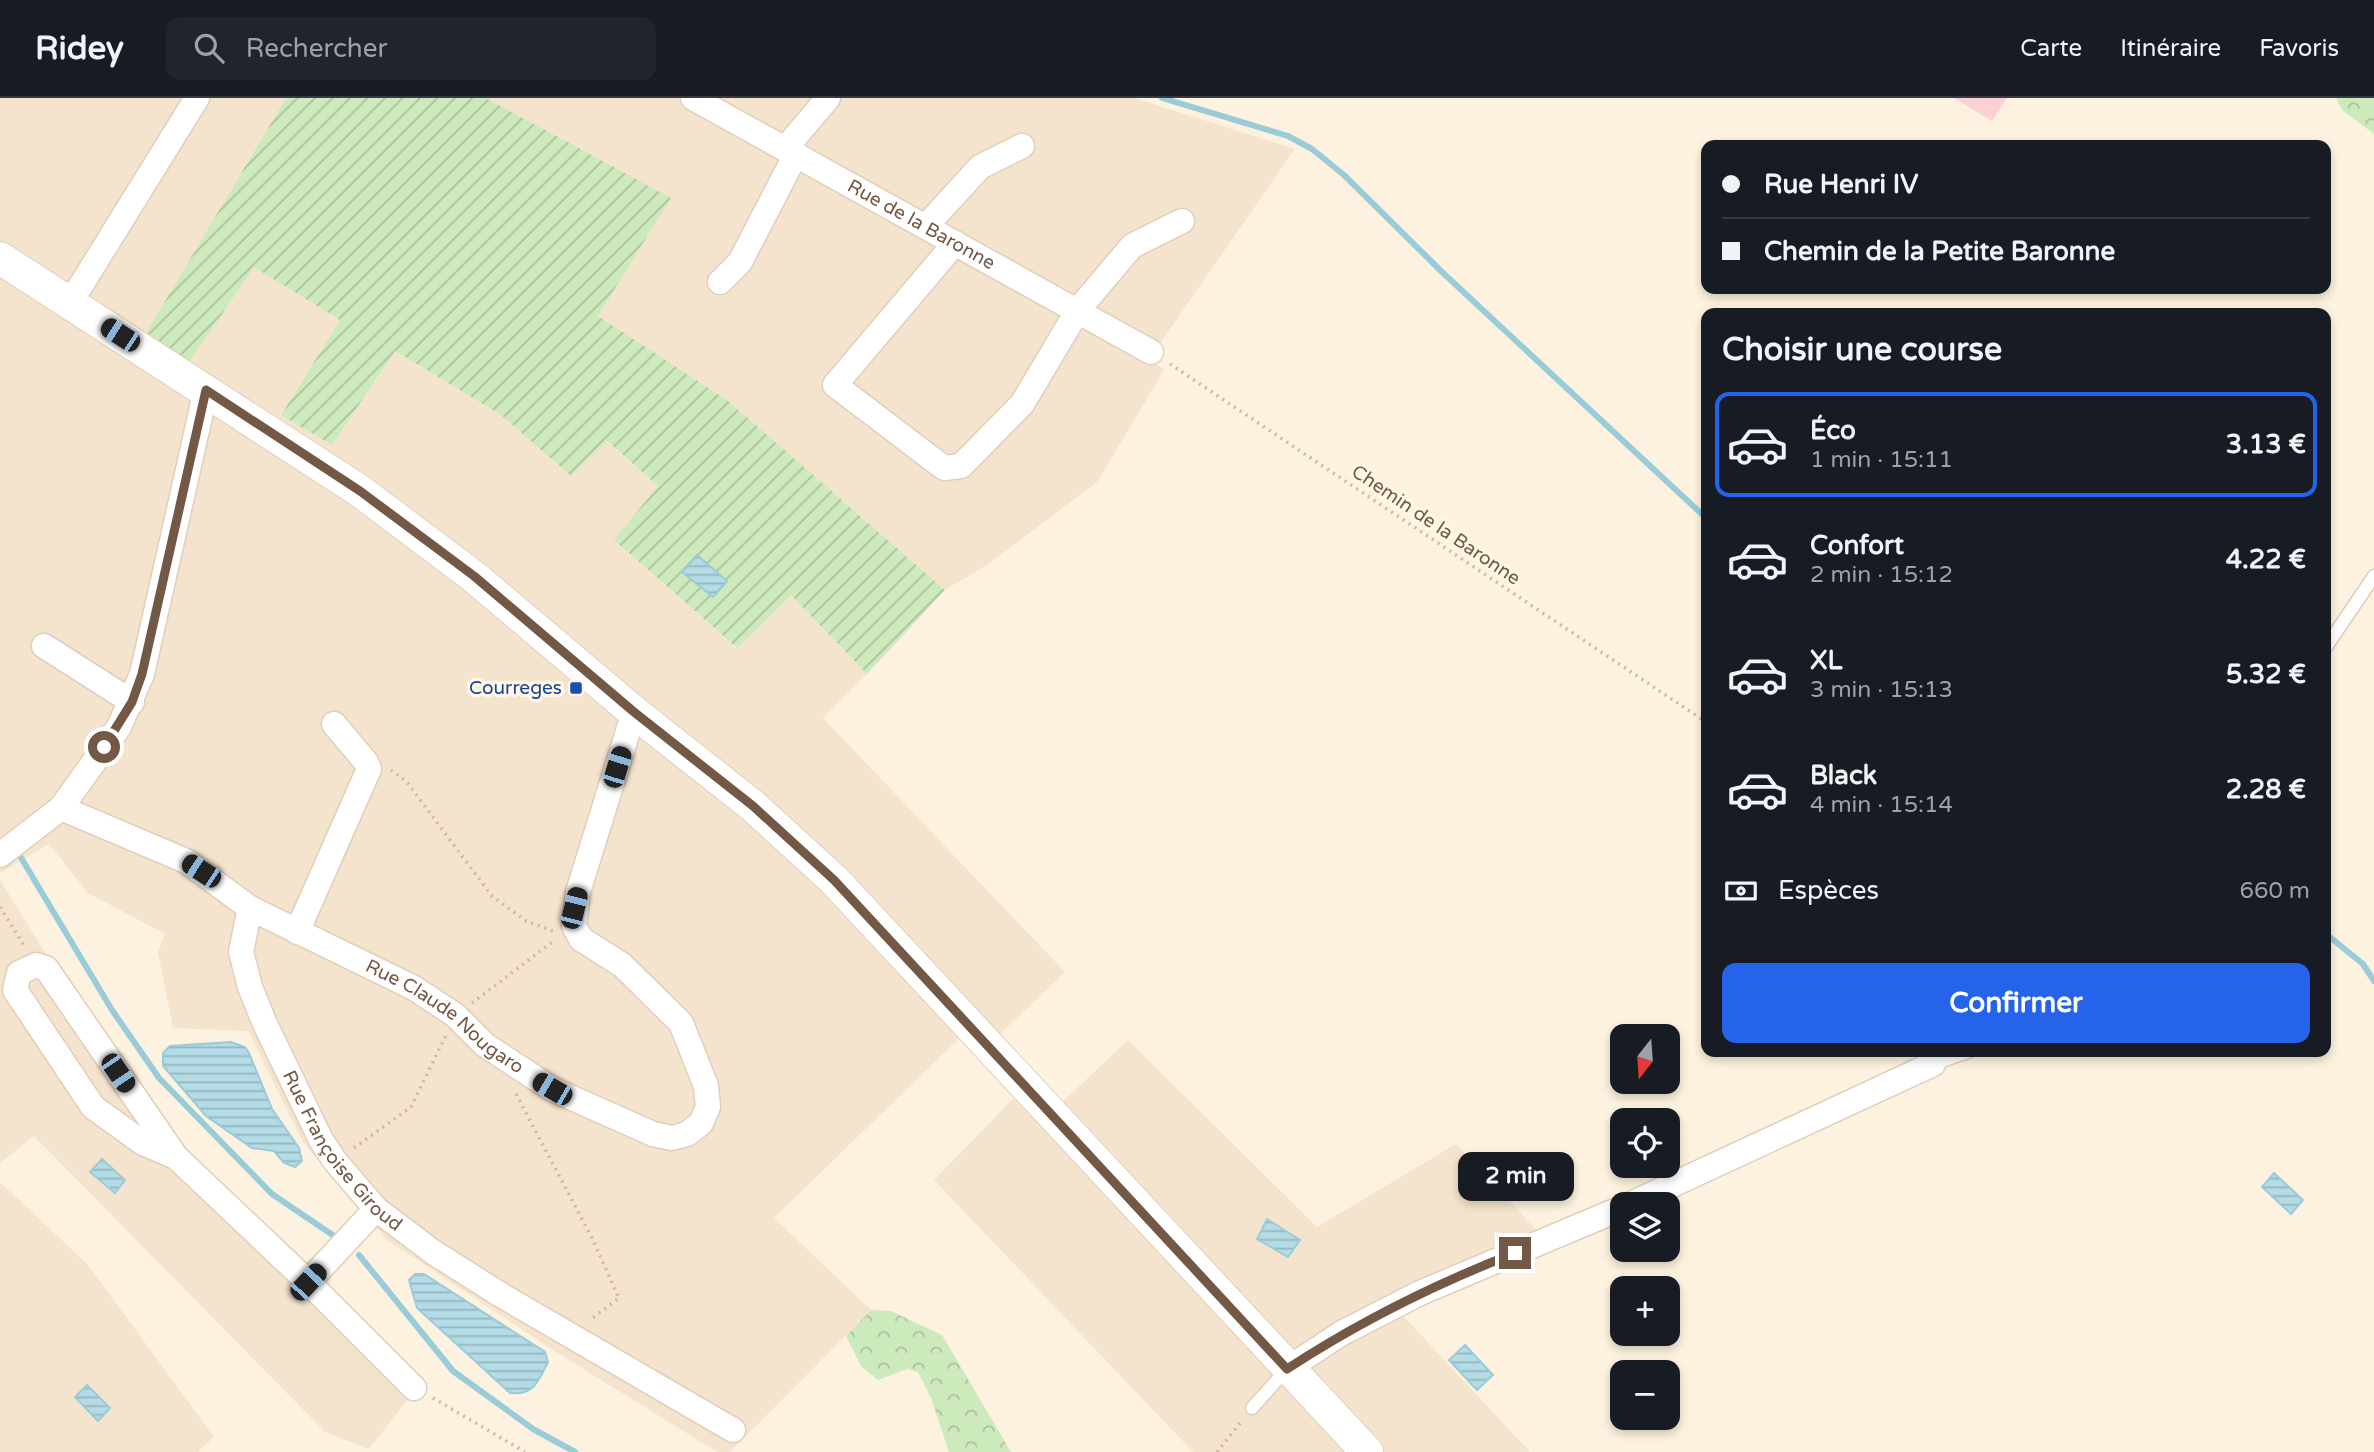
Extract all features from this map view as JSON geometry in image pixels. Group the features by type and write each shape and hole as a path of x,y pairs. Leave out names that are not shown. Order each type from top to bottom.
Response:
{"street":[{"path":"70,303 197,98"},
{"name":"Rue de la Baronne","path":"693,98 1151,352"},
{"path":"720,282 740,262 790,151 828,98"},
{"path":"926,226 980,167 1022,146"},
{"path":"955,243 835,384 944,468 961,466 1022,404 1078,310 1132,246 1182,221"},
{"path":"0,258 360,491 474,576 634,712 753,806 834,880 1367,1452"},
{"path":"0,855 61,808 119,727 132,702 142,674 206,390"},
{"path":"44,646 132,702"},
{"name":"Rue Claude Nougaro","path":"250,908 414,988 455,1015 485,1045 552,1089 653,1134 672,1138 687,1134 701,1123 708,1107 706,1086 681,1023 622,965 581,939 574,926 578,891 634,712"},
{"path":"298,932 369,769 334,724"},
{"path":"61,808 186,861 250,908"},
{"name":"Rue Françoise Giroud","path":"250,908 241,952 250,987 316,1128 335,1161 376,1209 433,1252 733,1430"},
{"path":"176,1157 143,1143 93,1107 15,990 15,981 26,967 46,968 176,1157 308,1282 414,1388"},
{"path":"1657,1192 1933,1064"},
{"path":"308,1282 376,1209"},
{"path":"1287,1369 1342,1333 1420,1293 1610,1213"}],"lane":[{"path":"2331,640 2374,576"},
{"path":"1933,1064 1953,1057"},
{"path":"1252,1408 1287,1369"}],"path":[{"name":"Chemin de la Baronne","path":"1151,352 1701,719"},
{"path":"335,1161 411,1107 455,1015 563,934 526,921 492,896 406,781 386,767 369,769"},
{"path":"0,907 26,950 26,967"},
{"path":"517,1068 513,1081 516,1094 592,1238 619,1298 569,1335"},
{"path":"414,1388 525,1452"},
{"path":"1217,1452 1252,1408"}],"shaded area":[{"path":"0,98 286,98 147,333 190,361 254,266 340,320 281,414 332,445 395,351 501,415 571,476 606,441 658,486 615,541 736,648 791,595 867,674 823,718 1065,972 998,1036 979,1019 774,1218 871,1310 730,1452 717,1452 553,1350 387,1240 303,1142 248,1031 173,1028 158,952 165,934 88,893 49,844 0,873"},
{"path":"486,98 1134,98 1295,149 1149,359 1164,370 1098,481 990,563 945,590 727,400 598,316 670,198"},
{"path":"1954,98 2007,98 1992,121"},
{"path":"0,880 51,962 183,1149 424,1379 369,1449 325,1432 34,1136 0,1163"},
{"path":"1128,1040 1317,1227 1456,1144 1539,1233 1392,1304 1530,1452 1193,1452 934,1180 1013,1099 1039,1124"},
{"path":"0,1182 88,1265 214,1437 198,1452 0,1452"}],"green space":[{"path":"286,98 486,98 671,198 598,316 727,400 945,590 867,674 791,595 737,648 614,540 658,486 607,441 571,476 501,415 395,351 332,445 281,415 340,320 254,267 190,361 146,333"},
{"path":"2336,98 2374,98 2374,134 2342,110"},
{"path":"871,1310 891,1311 942,1335 1011,1452 949,1452 931,1398 918,1372 907,1369 878,1380 861,1366 846,1336"}],"water":[{"path":"697,555 727,581 713,597 682,572"},
{"path":"231,1042 245,1047 249,1053 272,1109 299,1148 302,1161 295,1167 284,1163 274,1151 252,1148 206,1116 163,1066 163,1053 170,1046"},
{"path":"102,1159 125,1180 115,1193 90,1172"},
{"path":"2274,1173 2303,1200 2291,1214 2262,1187"},
{"path":"1267,1219 1300,1240 1288,1257 1257,1239"},
{"path":"415,1274 424,1274 545,1352 548,1362 535,1385 525,1392 510,1393 417,1308 409,1280"},
{"path":"1465,1345 1493,1375 1477,1390 1449,1360"},
{"path":"87,1385 110,1408 98,1421 75,1397"}],"waterway":[{"path":"1162,98 1288,136 1312,149 1344,175 1441,271 1701,513"},
{"path":"20,856 112,1010 159,1078 272,1194 340,1240"},
{"path":"2331,938 2363,964 2374,981"},
{"path":"359,1255 453,1371 533,1429 575,1452"}],"place":[{"name":"Courreges","path":"576,688"}],"route":[{"path":"104,747 119,727 142,674 206,390 360,491 474,576 634,712 753,806 834,880 1287,1369 1342,1333 1420,1293 1515,1253"}]}
